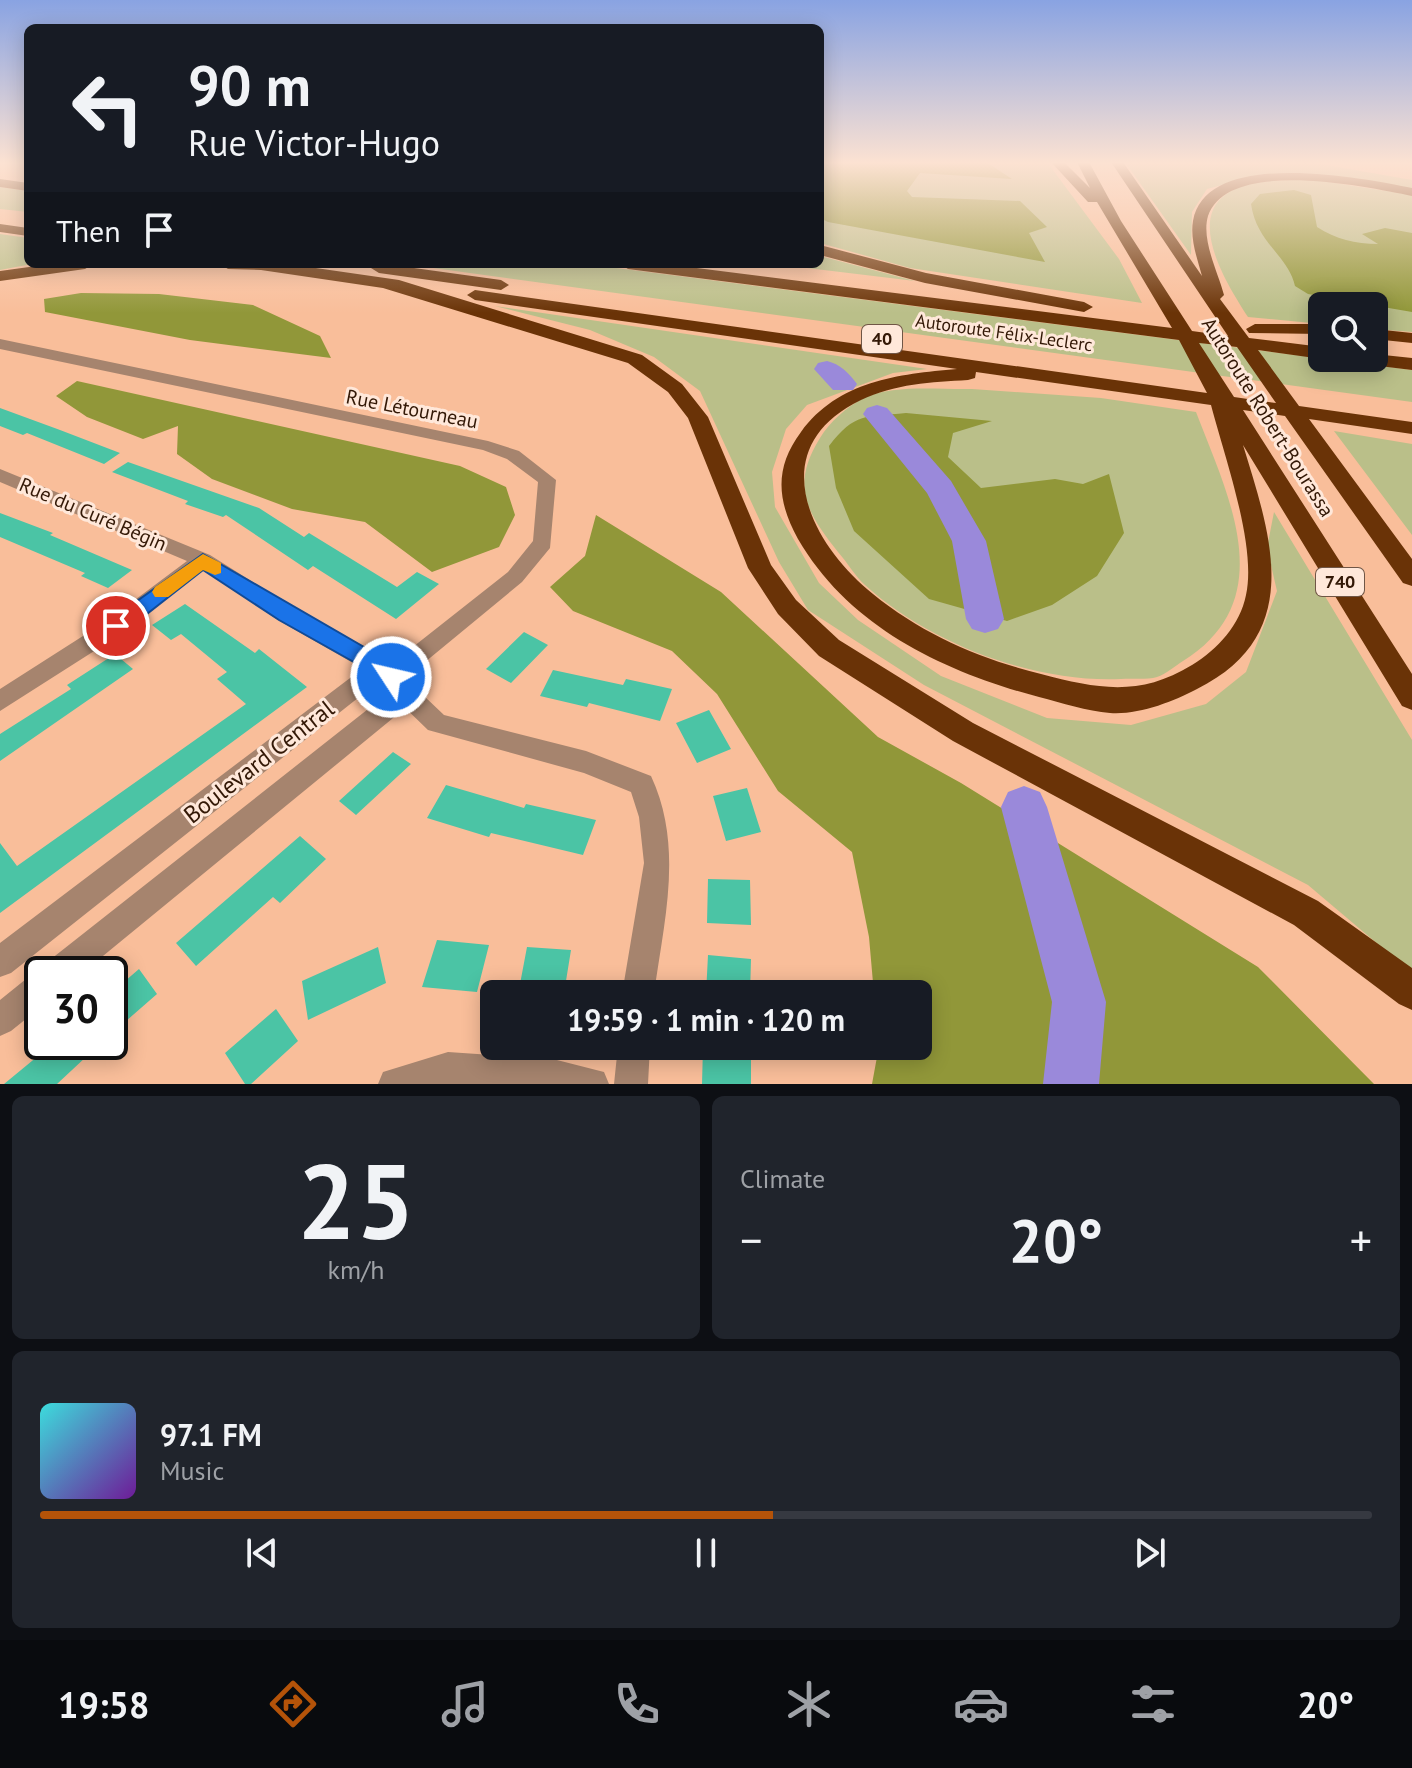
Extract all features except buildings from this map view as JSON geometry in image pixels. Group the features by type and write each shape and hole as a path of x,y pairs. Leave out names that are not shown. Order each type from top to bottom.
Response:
{"highway":[{"path":"1106,213 1114,221"},
{"name":"Autoroute Robert-Bourassa","path":"1110,213 1412,698"},
{"path":"1155,213 1206,282"},
{"path":"1203,213 1201,246 1206,282"},
{"path":"0,214 24,217"},
{"path":"0,228 24,231"},
{"path":"824,251 925,278 1094,309"},
{"path":"0,276 57,268"},
{"path":"285,268 1412,428"},
{"name":"Autoroute Félix-Leclerc","path":"381,268 1412,412"},
{"name":"Autoroute Félix-Leclerc","path":"659,268 1308,351"},
{"path":"773,268 1308,336"},
{"name":"Autoroute Robert-Bourassa","path":"1206,282 1220,312 1412,577"},
{"path":"385,283 587,342 635,359 658,374 675,388 698,417 760,568 787,607 829,648 963,732 1306,913 1412,991"},
{"path":"1255,329 1308,329"},
{"path":"1388,335 1412,338"},
{"path":"1388,346 1412,349"},
{"path":"1388,361 1412,364"},
{"path":"1012,370 911,379 856,394 826,412 809,432 796,460 792,499 815,548 862,600 940,651 1040,687 1116,702 1174,688 1216,666 1246,632 1261,590 1257,543 1212,374"},
{"path":"1379,529 1412,569"}],"street":[{"name":"Rue Létourneau","path":"0,344 488,446 513,455 547,480 543,543 506,585 391,677"},
{"name":"Rue du Curé Bégin","path":"0,475 203,560 286,614 375,664 437,723 586,762 642,784 652,817 658,863 640,980"},
{"path":"0,701 116,626 203,560"},
{"name":"Boulevard Central","path":"0,962 362,682 391,677 389,707 79,956"},
{"path":"0,1020 24,1001"},
{"path":"631,1084 633,1060"},
{"path":"395,1084 448,1069 553,1076 592,1084"}],"green space":[{"path":"824,213 1085,213 1119,259 1142,303 910,268 824,244"},
{"path":"824,213 1032,213 1047,227 1029,233 1045,262 824,220"},
{"path":"1161,213 1192,213 1191,255"},
{"path":"1213,213 1412,213 1412,332 1388,330 1388,292 1308,292 1308,323 1248,317 1223,273 1211,239"},
{"path":"1253,213 1314,213 1317,227 1354,242 1378,244 1362,234 1385,228 1412,233 1412,312 1388,308 1388,292 1308,294 1295,286 1286,266 1259,229"},
{"path":"0,234 24,237 24,266 0,270"},
{"path":"824,257 915,281 807,268 824,268"},
{"path":"433,268 616,268 1308,357 1308,372 1388,372 1388,367 1412,370 1412,402"},
{"path":"81,293 159,294 253,305 320,336 331,358 190,340 45,312 44,299"},
{"path":"495,306 927,369 893,373 807,405 786,429 772,472 775,507 819,583 858,620 941,676 1047,718 1131,725 1206,704 1246,672 1277,591 1267,548 1274,512 1412,740 1412,973 1308,885 924,685 808,610 779,562 700,391 654,357 590,330"},
{"path":"77,381 460,466 506,487 515,515 499,547 432,572 365,522 292,509 212,479 177,454 178,426 143,439 87,417 56,396"},
{"path":"903,389 972,389 1101,398 1196,412 1232,511 1239,545 1239,577 1231,608 1213,636 1183,661 1157,677 1088,679 1053,674 1019,667 952,642 891,606 861,581 827,538 806,498 806,471 820,438 845,410 876,394"},
{"path":"906,413 992,421 953,433 948,457 981,488 1055,479 1083,484 1109,474 1124,533 1097,576 1052,605 1007,621 929,599 854,531 836,488 829,446 846,427 862,418"},
{"path":"1334,431 1412,444 1412,535"},
{"path":"596,515 721,592 878,737 961,783 1258,967 1374,1084 872,1084 876,1060 932,1060 932,980 873,980 869,937 852,852 778,791 717,694 672,651 573,611 550,587 585,556"}],"waterway":[{"path":"827,369 843,384"},
{"path":"877,414 940,488 969,541 985,619"},
{"path":"1024,807 1035,856 1079,1002 1071,1084"}],"slow traffic":[{"path":"162,592 203,560 215,568"}],"route":[{"path":"116,626 203,560 286,614 375,664 391,677"}]}
